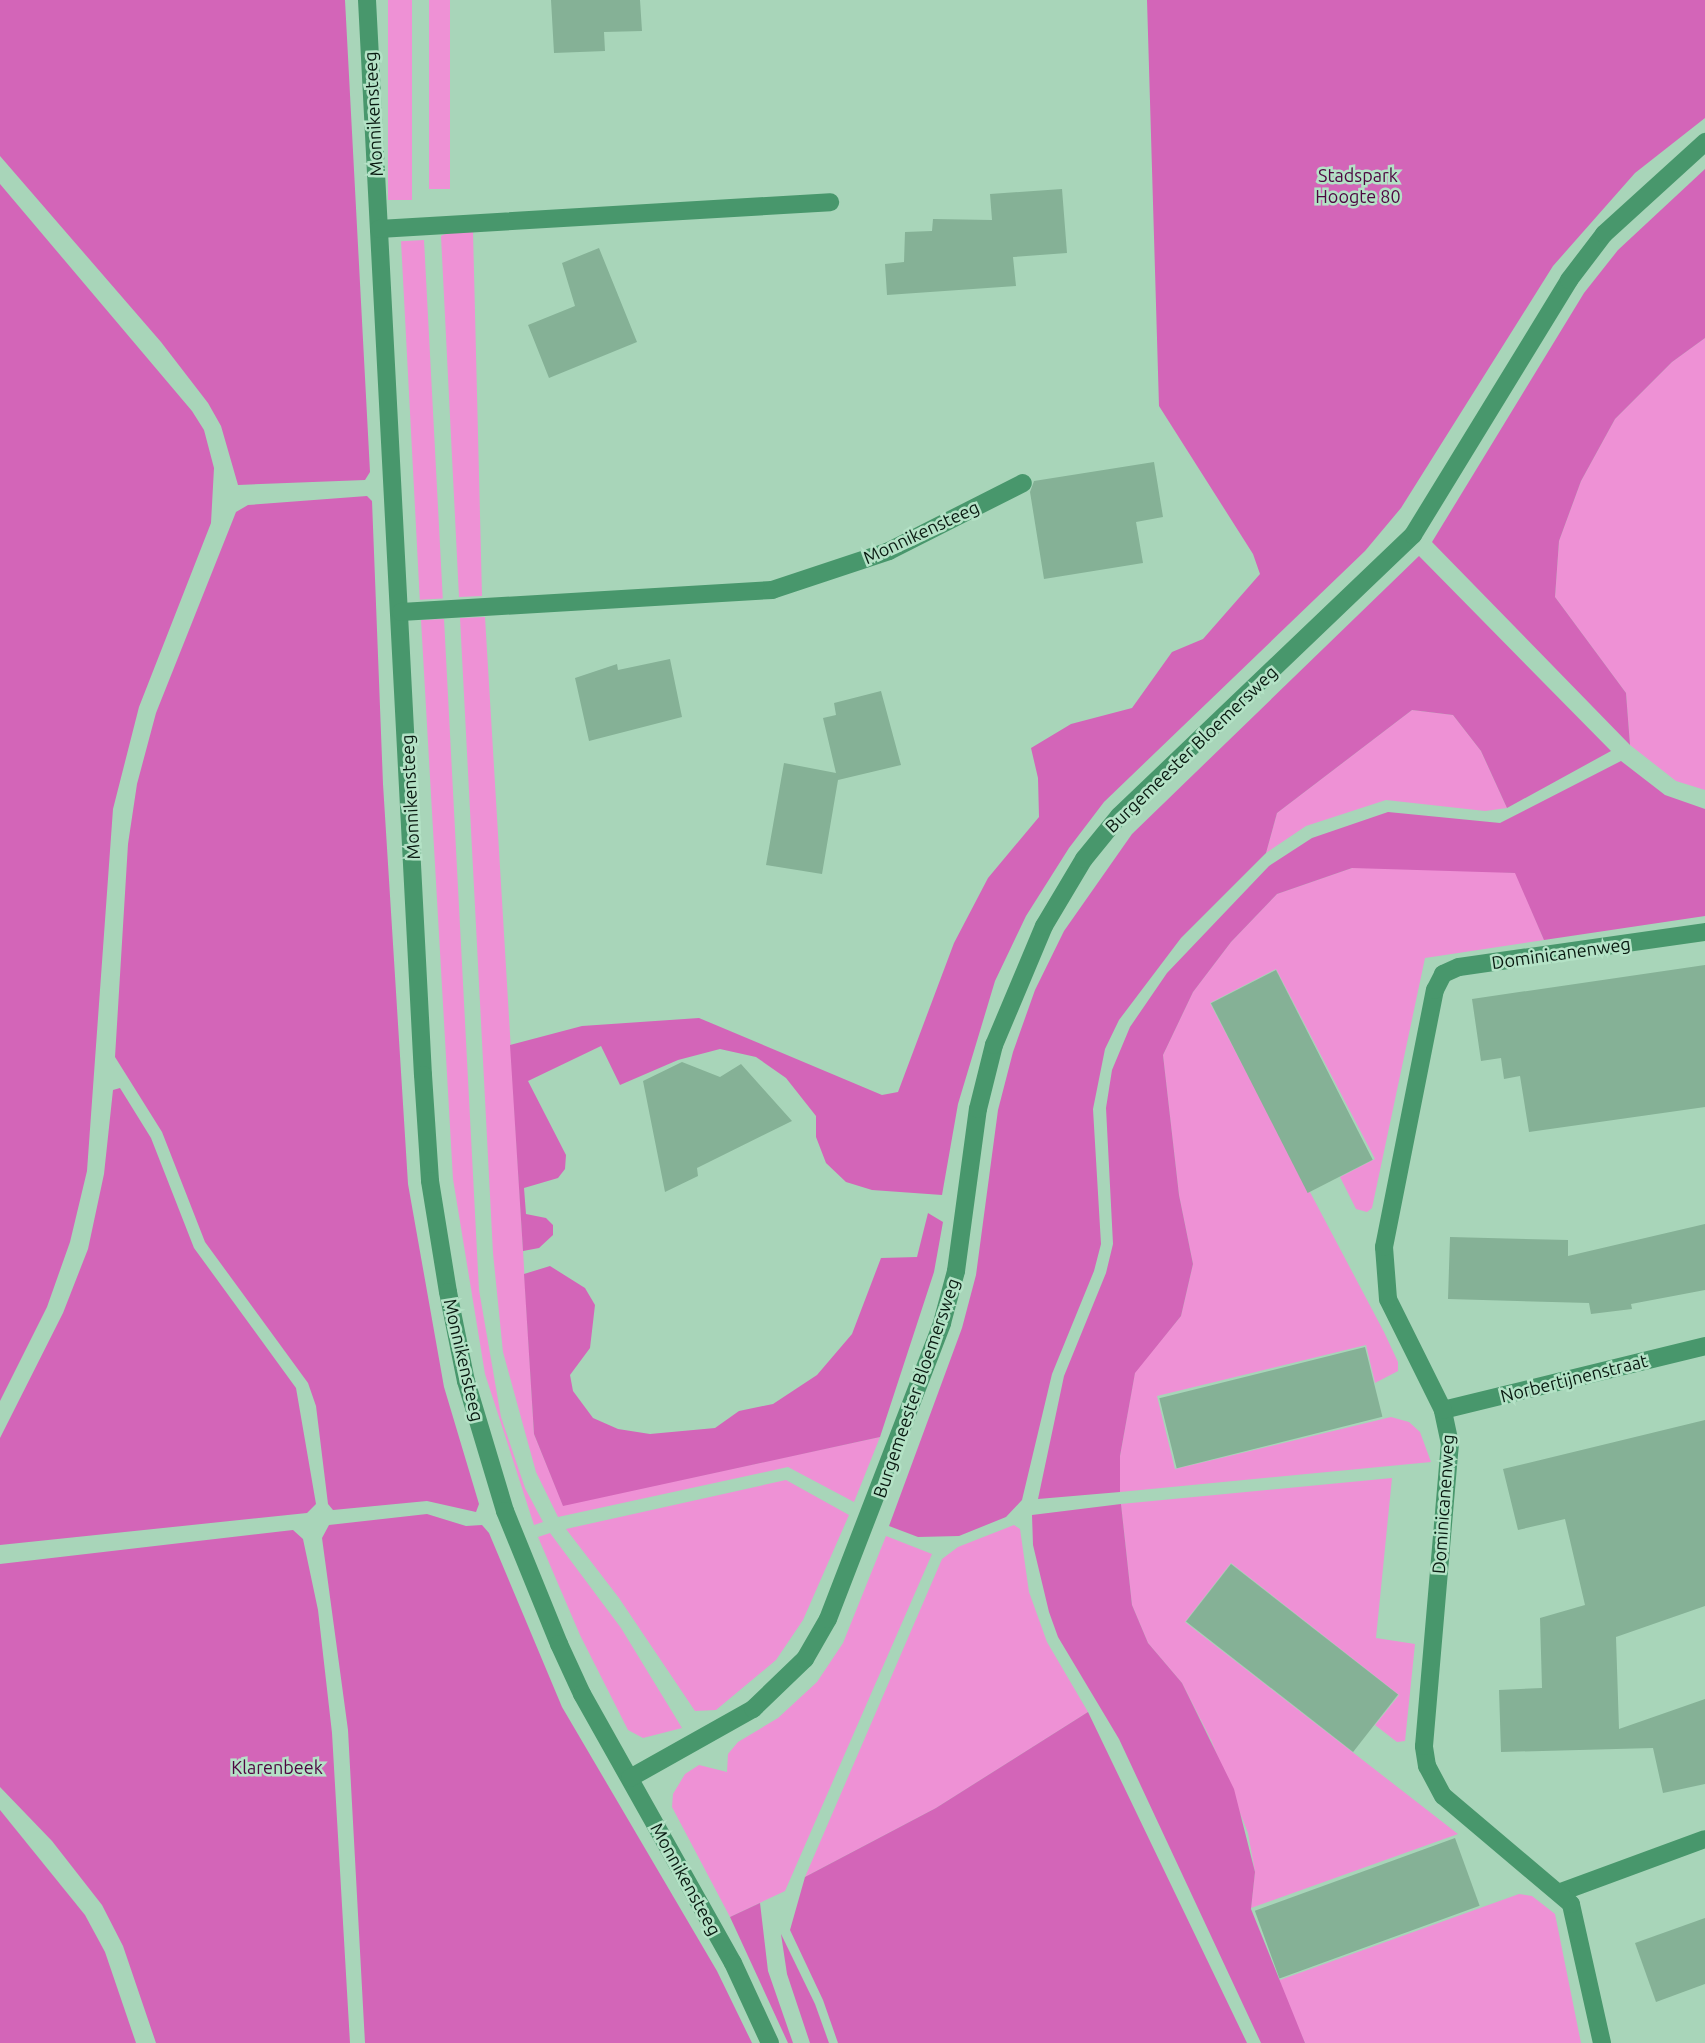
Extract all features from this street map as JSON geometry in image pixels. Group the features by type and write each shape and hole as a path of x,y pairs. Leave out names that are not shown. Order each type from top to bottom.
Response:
{"street":[{"name":"Monnikensteeg","path":"367,0 401,612 423,1075 430,1181 450,1305 466,1381 526,1565 582,1695 733,1963 770,2043"},
{"name":"Burgemeester Bloemersweg","path":"630,1778 753,1709 788,1679 818,1639 870,1519 942,1323 956,1271 978,1109 994,1045 1044,926 1084,859 1119,816 1413,535 1569,280 1604,234 1705,142"},
{"path":"379,229 830,202"},
{"name":"Monnikensteeg","path":"401,612 772,590 889,551 1023,483"},
{"name":"Dominicanenweg","path":"1602,2043 1578,1920 1561,1892 1451,1804 1427,1766 1424,1746 1450,1444 1443,1410 1402,1329 1384,1276 1392,1201 1438,982 1459,967 1705,932"},
{"name":"Norbertijnenstraat","path":"1443,1410 1705,1346"},
{"path":"1561,1892 1705,1839"}],"shaded area":[{"path":"388,0 412,0 412,200 388,200"},
{"path":"429,0 450,0 450,189 429,189"},
{"path":"449,232 473,232 482,596 459,597 441,236"},
{"path":"424,240 443,599 420,600 401,241"},
{"path":"1705,338 1705,790 1676,781 1630,745 1626,693 1555,597 1559,541 1581,481 1615,419 1672,362"},
{"path":"485,617 534,1434 563,1505 880,1437 854,1502 788,1467 558,1517 536,1472 503,1352 493,1253 460,618"},
{"path":"444,619 479,1290 501,1417 525,1488 543,1522 534,1525 485,1374 453,1179 421,620"},
{"path":"1412,710 1453,715 1481,751 1507,808 1485,811 1386,800 1306,826 1266,853 1277,813"},
{"path":"1435,867 1516,873 1544,940 1425,958 1372,1208 1367,1212 1356,1209 1340,1177 1375,1159 1276,969 1210,1003 1384,1332 1398,1362 1398,1371 1375,1383 1366,1345 1157,1396 1175,1469 1391,1417 1409,1422 1420,1432 1431,1462 1120,1492 1120,1456 1135,1372 1181,1316 1193,1264 1179,1195 1163,1055 1193,992 1231,942 1277,894 1352,868"},
{"path":"1392,1478 1376,1638 1415,1644 1405,1741 1397,1742 1375,1725 1399,1695 1231,1563 1185,1622 1458,1834 1251,1908 1255,1872 1248,1833 1211,1740 1182,1683 1148,1643 1132,1605 1121,1504"},
{"path":"786,1480 849,1515 803,1620 776,1660 716,1710 695,1711 619,1598 566,1529"},
{"path":"1014,1525 1020,1529 1029,1592 1047,1642 1088,1712 936,1808 805,1877 942,1559 958,1547"},
{"path":"550,1533 621,1628 682,1728 643,1738 628,1730 580,1635 538,1537"},
{"path":"886,1536 932,1554 785,1891 730,1917 672,1807 673,1794 685,1774 699,1765 727,1772 728,1754 738,1742 778,1718 817,1682 843,1643"},
{"path":"1519,1894 1532,1896 1555,1914 1581,2043 1305,2043 1277,1981"}],"green space":[{"path":"0,0 345,0 370,472 365,480 238,485 221,426 208,403 161,342 0,156"},
{"name":"Stadspark Hoogte 80","path":"1147,0 1705,0 1705,118 1635,173 1553,266 1401,508 1365,551 1104,802 1069,848 1026,916 995,981 958,1104 942,1195 872,1190 846,1182 826,1163 816,1137 816,1116 786,1078 756,1057 720,1049 678,1060 620,1085 601,1046 528,1081 566,1155 565,1169 558,1178 524,1188 526,1214 546,1218 553,1225 553,1235 539,1248 523,1251 510,1045 582,1026 699,1018 882,1095 898,1092 954,943 988,878 1039,817 1038,778 1031,748 1071,724 1132,708 1172,652 1203,639 1260,574 1253,554 1159,406"},
{"path":"1705,169 1705,338 1672,362 1615,419 1581,481 1559,541 1555,597 1626,693 1630,745 1432,542 1584,293 1618,250"},
{"path":"0,184 192,411 204,430 214,468 211,523 139,707 113,809 87,1171 70,1242 47,1307 0,1401"},
{"path":"367,496 372,501 383,784 408,1184 444,1387 479,1504 476,1512 427,1501 333,1510 328,1504 316,1406 308,1383 205,1242 162,1132 115,1057 128,844 137,784 156,713 236,512 248,505"},
{"path":"1419,556 1611,751 1507,808 1481,751 1453,715 1412,710 1277,813 1266,853 1181,938 1119,1020 1105,1049 1093,1109 1101,1244 1094,1271 1052,1374 1022,1500 1006,1517 959,1536 918,1537 889,1526 962,1328 976,1275 998,1110 1013,1052 1035,990 1064,931 1132,834"},
{"path":"1621,761 1665,795 1705,809 1705,916 1544,940 1515,873 1352,868 1277,894 1231,942 1193,992 1163,1055 1179,1195 1193,1264 1181,1316 1135,1373 1120,1456 1120,1492 1038,1499 1064,1376 1106,1273 1113,1244 1106,1108 1112,1070 1130,1027 1167,973 1269,866 1312,838 1388,812 1500,823"},
{"path":"120,1088 151,1138 194,1248 296,1388 316,1504 307,1513 0,1545 0,1438 63,1313 88,1249 104,1174 113,1090"},
{"path":"928,1213 943,1222 934,1272 880,1437 563,1506 534,1434 524,1274 550,1266 585,1288 595,1305 590,1348 570,1375 573,1391 593,1418 618,1429 650,1434 715,1428 739,1411 773,1404 817,1375 852,1334 881,1258 917,1257"},
{"path":"1121,1504 1132,1605 1148,1643 1182,1683 1234,1789 1255,1872 1251,1909 1305,2043 1261,2043 1119,1739 1058,1637 1049,1612 1033,1545 1032,1515"},
{"path":"427,1514 466,1526 482,1525 489,1533 562,1707 717,1971 752,2043 365,2043 348,1730 322,1538 329,1525"},
{"name":"Klarenbeek","path":"293,1530 303,1539 318,1610 332,1733 350,2043 156,2043 123,1946 102,1905 52,1841 0,1787 0,1564"},
{"path":"1088,1712 1247,2043 838,2043 823,2000 790,1930 805,1877 936,1808"},
{"path":"0,1810 85,1915 105,1952 136,2043 0,2043"},
{"path":"760,1903 768,1971 793,2043 788,2043 730,1917"},
{"path":"781,1934 815,2004 829,2043 810,2043 787,1974"}],"building":[{"path":"551,0 640,0 642,31 604,32 605,51 554,53"},
{"path":"1062,189 1067,253 1013,257 1016,286 887,295 885,264 904,262 905,232 932,231 933,219 992,220 990,194"},
{"path":"599,248 637,342 549,378 528,325 575,306 562,263"},
{"path":"1154,462 1163,517 1136,522 1143,563 1044,579 1030,492 1034,481"},
{"path":"670,659 682,717 589,741 575,678 617,664 618,670"},
{"path":"881,691 901,765 838,780 822,874 766,865 784,763 836,773 823,718 836,715 834,703"},
{"path":"1705,965 1705,1107 1529,1132 1520,1076 1504,1079 1501,1058 1481,1061 1472,999"},
{"path":"1276,970 1373,1160 1308,1193 1211,1003"},
{"path":"682,1062 720,1077 741,1064 792,1121 697,1168 698,1176 665,1192 643,1081"},
{"path":"1705,1224 1705,1290 1631,1304 1632,1309 1591,1314 1589,1303 1448,1299 1450,1237 1568,1240 1568,1256"},
{"path":"1365,1347 1382,1417 1177,1468 1159,1398"},
{"path":"1705,1420 1705,1606 1616,1637 1619,1729 1705,1699 1705,1784 1663,1793 1653,1748 1501,1752 1499,1690 1542,1688 1540,1618 1585,1605 1565,1519 1518,1530 1503,1469"},
{"path":"1231,1564 1398,1695 1353,1752 1186,1622"},
{"path":"1455,1838 1480,1906 1279,1979 1255,1911"},
{"path":"1705,1918 1705,1984 1656,2002 1635,1943"}]}
